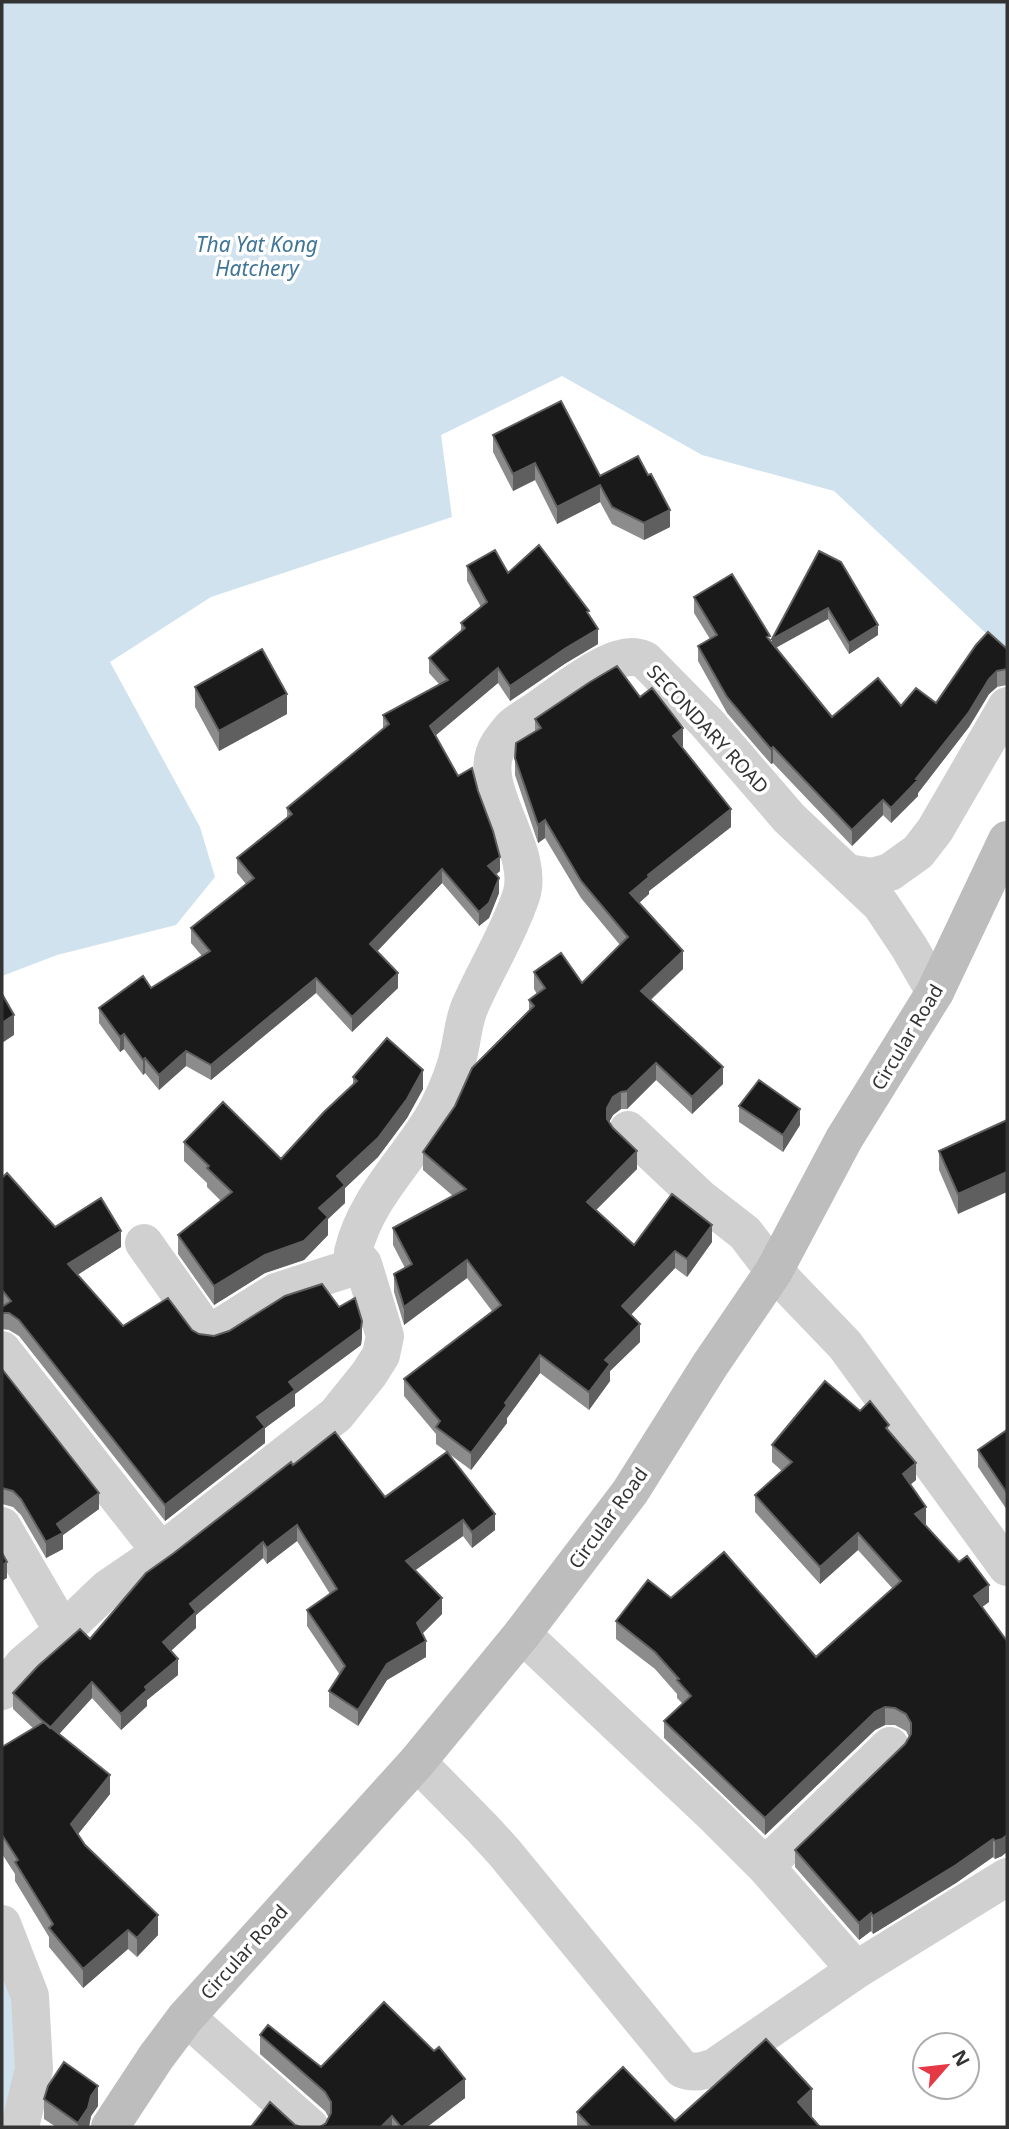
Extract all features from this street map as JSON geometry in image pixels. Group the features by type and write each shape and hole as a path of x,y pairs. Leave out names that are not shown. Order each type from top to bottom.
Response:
{"street":[{"name":"SECONDARY ROAD","path":"161,1552 335,1415 381,1355 385,1336 363,1264 353,1252 358,1232 369,1209 393,1171 423,1132 447,1089 469,1008 501,946 523,893 524,871 495,788 492,763 497,746 513,726 608,664 637,656 645,660 707,723 789,818 881,905 935,992"},
{"path":"848,873 872,877 890,872 918,852 934,830 1007,706"},
{"name":"Circular Road","path":"110,2127 186,2017 416,1762 522,1634 630,1492 774,1270 844,1139 935,992 1007,840"},
{"path":"628,1130 700,1198 745,1233 774,1270 845,1345 1007,1567"},
{"path":"144,1243 204,1328 209,1331 217,1329 276,1292 363,1264"},
{"path":"2,1350 161,1552 107,1589 24,1664 2,1691"},
{"path":"2,1525 63,1631"},
{"path":"522,1634 716,1817 765,1867 856,1969"},
{"path":"765,1867 890,1746"},
{"path":"416,1762 497,1844 682,2069 691,2072 715,2067 856,1969 1007,1877"},
{"path":"2,1924 30,1996 34,2070 20,2127"},
{"path":"186,2017 310,2127"}],"water":[{"name":"Tha Yat Kong Hatchery","path":"2,2 1007,2 1007,653 834,491 702,455 562,376 441,435 452,517 211,597 110,662 200,827 215,877 176,925 57,955 2,976"},
{"path":"2,1963 26,2009 2,2127"}],"building":[{"path":"561,401 600,476 638,456 670,510 644,523 612,507 600,485 557,507 535,463 513,474 493,435"},
{"path":"539,545 589,611 587,612 598,629 510,686 498,668 430,726 458,776 472,768 493,831 500,857 488,866 499,878 489,903 479,912 442,869 370,944 398,973 352,1017 316,978 211,1065 186,1051 159,1075 145,1058 143,1060 124,1034 120,1037 99,1008 143,976 151,988 210,951 191,928 254,878 237,858 292,814 287,808 389,724 383,715 448,680 429,658 465,628 461,623 487,602 467,566 495,550 508,573"},
{"path":"819,551 841,562 878,625 849,643 828,608 772,639"},
{"path":"732,574 770,636 767,637 832,717 878,678 901,706 916,688 936,703 988,632 1007,649 1007,669 997,671 989,679 969,712 916,779 918,780 891,808 883,800 852,830 773,747 771,749 727,697 698,646 717,635 694,597"},
{"path":"262,649 287,694 219,731 195,687"},
{"path":"617,666 640,697 652,688 683,728 673,736 731,809 648,875 649,877 630,893 683,951 641,991 723,1067 692,1097 656,1063 627,1091 613,1097 607,1108 607,1119 637,1151 587,1202 634,1245 672,1194 712,1225 687,1259 675,1251 622,1306 640,1324 605,1360 610,1364 589,1392 540,1355 471,1453 436,1427 440,1421 404,1379 501,1305 467,1260 404,1307 394,1274 412,1264 393,1228 466,1189 423,1152 455,1106 472,1068 534,1006 529,1000 545,988 534,972 561,953 582,983 628,937 581,881 545,820 538,825 515,758 516,743 541,728 535,719"},
{"path":"2,994 14,1015 2,1023"},
{"path":"387,1038 423,1070 407,1099 378,1138 337,1176 345,1185 319,1208 328,1217 304,1241 265,1255 214,1286 178,1235 232,1192 184,1142 223,1102 281,1159 357,1081 353,1077"},
{"path":"759,1080 800,1109 783,1135 739,1106"},
{"path":"1007,1120 1007,1172 958,1194 939,1151"},
{"path":"7,1173 55,1227 101,1198 121,1231 68,1264 123,1326 168,1298 192,1330 214,1336 229,1331 285,1296 322,1284 339,1307 355,1298 362,1321 361,1329 289,1382 295,1390 257,1417 265,1427 165,1505 19,1320 9,1313 2,1313 2,1307 11,1301 2,1290 2,1178"},
{"path":"2,1369 99,1493 57,1524 63,1533 46,1542 21,1499 13,1491 2,1488"},
{"path":"825,1381 860,1411 870,1401 889,1425 886,1428 916,1463 903,1474 926,1507 915,1514 959,1562 967,1556 989,1585 974,1596 1007,1641 1007,1835 995,1841 993,1839 956,1865 873,1916 871,1913 859,1923 795,1850 905,1744 911,1734 911,1723 906,1714 895,1708 885,1707 875,1712 765,1818 664,1721 691,1696 655,1652 616,1621 648,1580 671,1598 724,1552 816,1657 901,1581 858,1533 820,1567 755,1495 792,1462 772,1445"},
{"path":"1007,1430 1007,1493 978,1450"},
{"path":"335,1432 385,1497 447,1452 495,1514 472,1532 463,1520 406,1561 442,1598 417,1623 426,1641 387,1664 358,1710 329,1691 345,1666 307,1610 337,1589 297,1525 267,1548 263,1542 190,1604 196,1612 163,1642 178,1659 145,1687 147,1690 121,1714 92,1682 50,1728 13,1693 38,1666 80,1629 90,1639 146,1573 291,1462 293,1465"},
{"path":"44,1722 110,1775 71,1824 85,1845 158,1915 137,1938 128,1930 83,1969 49,1928 53,1924 15,1862 18,1860 2,1835 2,1747"},
{"path":"384,2002 434,2051 439,2047 465,2079 402,2127 392,2116 381,2127 320,2127 326,2123 331,2113 331,2102 325,2092 260,2035 268,2025 321,2067"},
{"path":"766,2039 812,2089 798,2102 820,2127 591,2127 577,2112 623,2067 675,2121"},
{"path":"64,2062 98,2086 78,2123 44,2099 48,2086"},
{"path":"270,2102 295,2125 301,2127 251,2127"}]}
